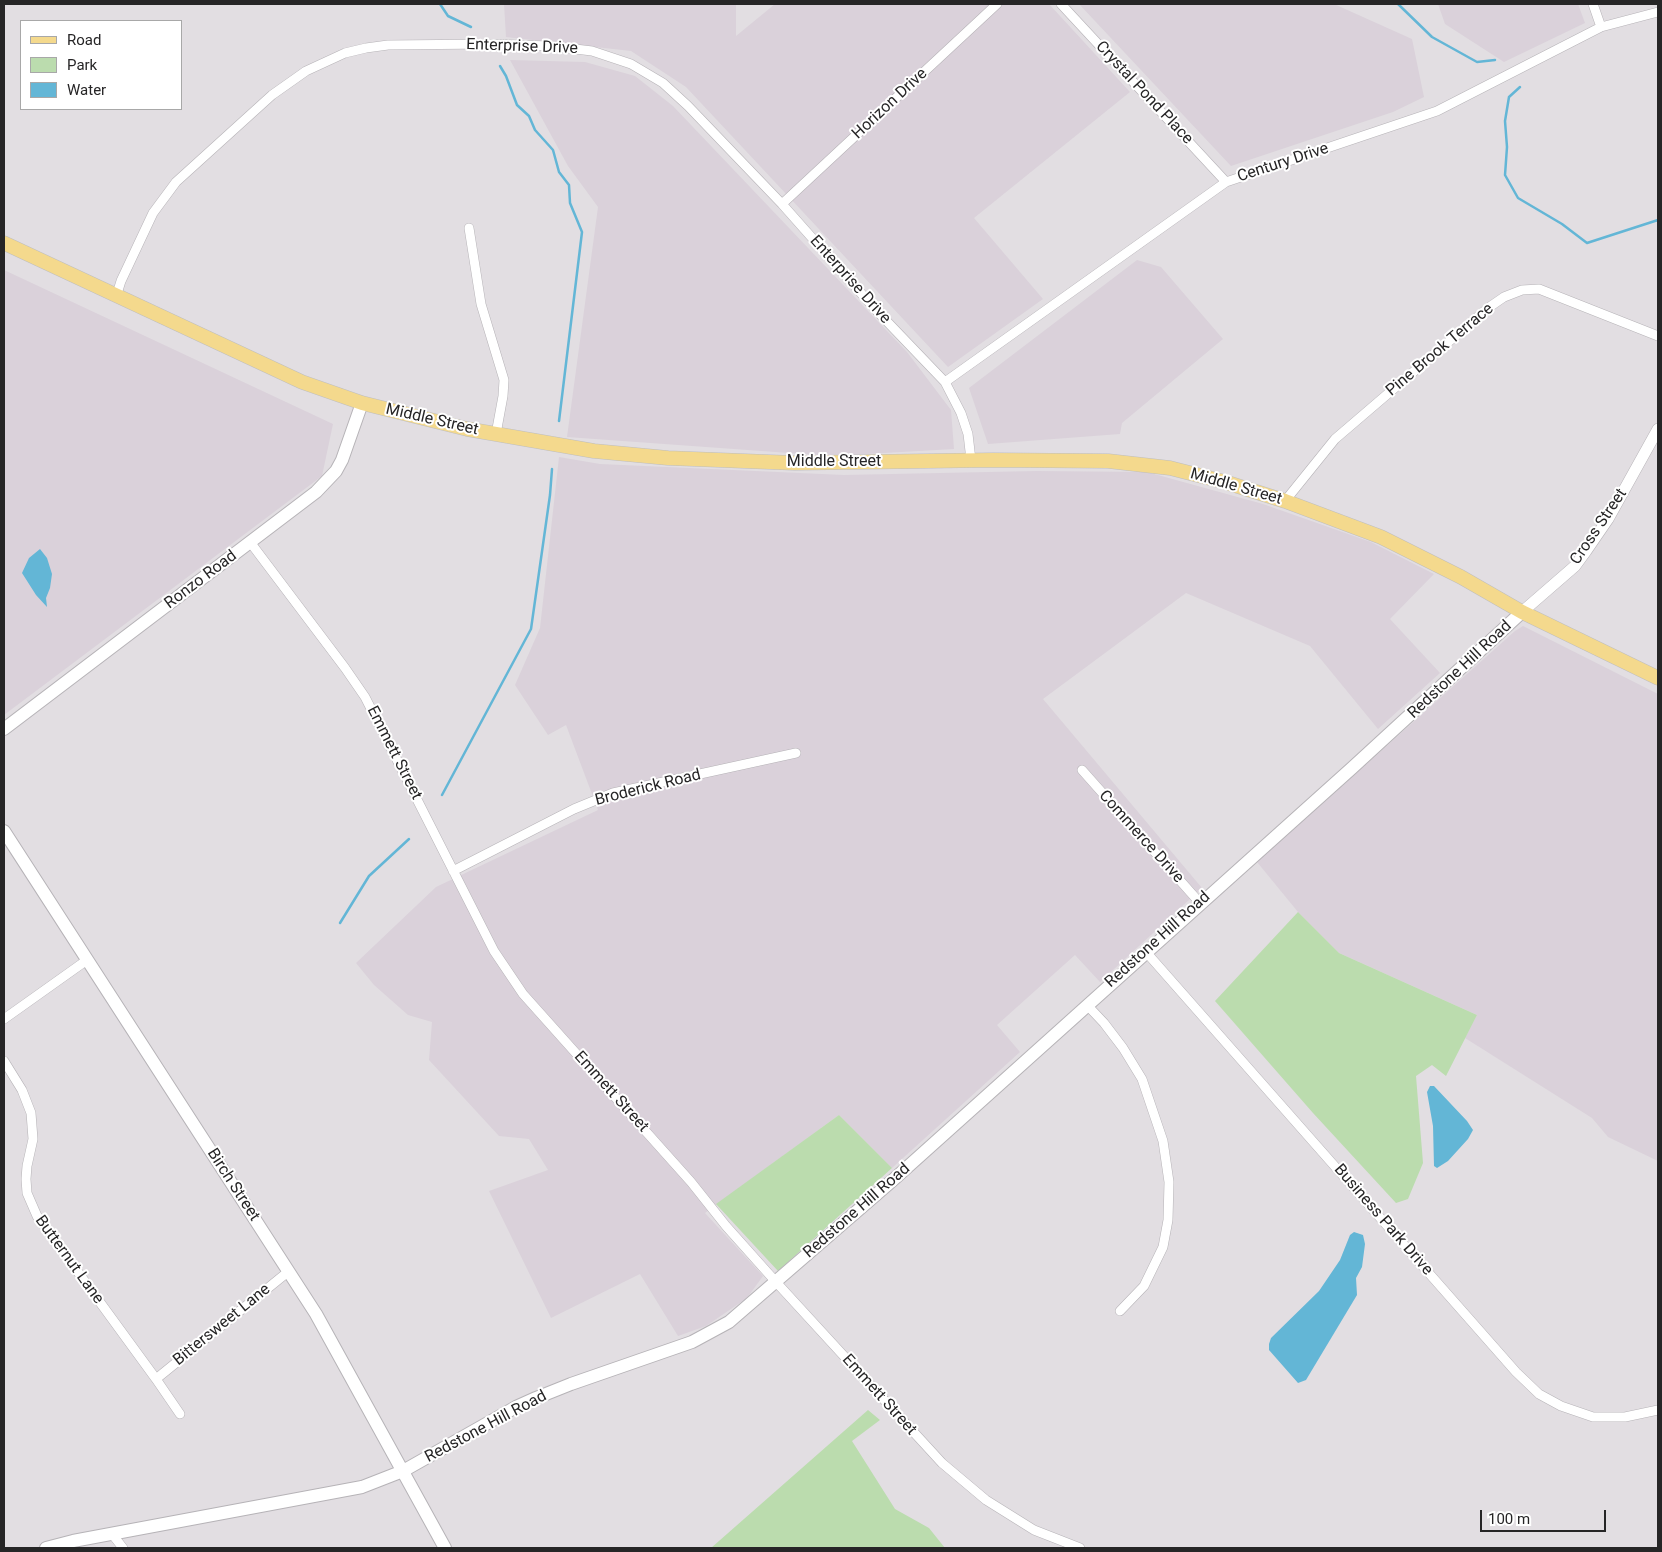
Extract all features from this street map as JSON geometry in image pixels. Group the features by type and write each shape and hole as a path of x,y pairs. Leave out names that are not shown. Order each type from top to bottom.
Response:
{"main road":[{"name":"Middle Street","path":"4,243 116,297 324,391 442,424 594,451 668,458 795,463 971,460 1099,461 1170,468 1225,482 1285,501 1381,537 1460,577 1522,612 1658,678"},
{"name":"Ronzo Road","path":"4,729 316,492 336,471 348,446 362,403"},
{"name":"Redstone Hill Road","path":"46,1548 362,1487 403,1471 516,1407 571,1384 692,1342 728,1322 776,1282 1415,712 1522,612"},
{"name":"Birch Street","path":"4,831 316,1314 444,1548"}],"street":[{"name":"Horizon Drive","path":"782,204 997,4"},
{"name":"Crystal Pond Place","path":"1061,4 1226,182"},
{"path":"1592,4 1601,27"},
{"name":"Century Drive","path":"945,382 1226,182 1437,111 1601,27 1658,12"},
{"name":"Enterprise Drive","path":"116,297 121,281 152,213 172,187 190,168 289,82 306,70 345,53 366,48 409,44 550,46 592,50 631,64 663,84 688,106 782,204 876,310 945,382 961,413 968,434 971,460"},
{"path":"469,228 481,304 504,380 496,434"},
{"name":"Pine Brook Terrace","path":"1285,501 1335,439 1488,308 1504,297 1522,290 1539,289 1658,336"},
{"name":"Cross Street","path":"1522,612 1575,566 1608,518 1658,429"},
{"name":"Emmett Street","path":"250,542 365,697 494,951 524,994 684,1175 726,1226 942,1463 986,1500 1034,1530 1080,1548"},
{"name":"Broderick Road","path":"453,871 574,809 613,793 796,753"},
{"name":"Commerce Drive","path":"1082,770 1200,903"},
{"name":"Business Park Drive","path":"1146,952 1516,1372 1539,1394 1561,1406 1593,1417 1625,1418 1658,1410"},
{"path":"4,1019 87,960"},
{"path":"1087,1005 1123,1048 1142,1079 1163,1141 1169,1182 1168,1220 1163,1246 1144,1286 1120,1311"},
{"name":"Butternut Lane","path":"4,1061 22,1090 31,1113 33,1138 26,1179 31,1204 44,1227 180,1414"},
{"name":"Bittersweet Lane","path":"156,1379 289,1271"},
{"path":"112,1534 123,1548"}],"shaded area":[{"path":"504,4 736,4 736,36 775,4 1049,4 1130,92 974,218 1043,299 948,367 686,87 631,51 506,37"},
{"path":"1079,4 1334,4 1412,39 1424,97 1393,112 1231,166"},
{"path":"1438,4 1578,4 1585,23 1504,62 1445,24"},
{"path":"510,60 585,62 635,76 673,106 907,352 951,410 954,449 831,456 567,437 598,207 568,166"},
{"path":"1137,260 1161,267 1223,339 1122,423 1120,434 988,444 969,388"},
{"path":"4,270 333,424 322,476 4,715"},
{"path":"559,457 600,464 844,475 1036,471 1147,472 1263,504 1371,542 1434,574 1390,619 1440,673 1378,729 1310,646 1186,593 1043,699 1202,888 1100,982 1075,955 997,1025 1020,1052 892,1168 839,1115 705,1213 763,1276 747,1298 706,1326 678,1336 640,1274 551,1318 489,1191 548,1170 529,1139 499,1136 429,1060 432,1022 408,1015 374,985 356,963 436,887 598,810 566,725 548,735 515,685 540,628"},
{"path":"1523,626 1658,694 1658,1161 1608,1137 1592,1118 1465,1038 1477,1015 1339,953 1298,912 1257,862 1515,631"}],"green space":[{"path":"1298,912 1339,953 1477,1015 1446,1076 1432,1065 1416,1076 1423,1163 1408,1199 1396,1203 1313,1113 1215,1001"},
{"path":"839,1115 892,1168 778,1271 716,1204"},
{"path":"868,1410 880,1420 852,1441 895,1509 929,1528 945,1548 711,1548"}],"water":[{"path":"40,549 47,558 52,574 46,598 47,607 36,595 22,573 29,558"},
{"path":"1430,1086 1434,1086 1473,1130 1468,1139 1448,1161 1437,1168 1434,1166 1433,1126 1427,1092"},
{"path":"1354,1232 1363,1235 1365,1244 1362,1267 1356,1278 1357,1295 1306,1380 1298,1383 1269,1350 1271,1338 1319,1291 1340,1260 1350,1235"}],"waterway":[{"path":"440,4 448,16 471,27"},
{"path":"1398,4 1432,37 1477,62 1495,60"},
{"path":"500,66 506,76 517,105 529,116 535,130 553,150 559,172 569,185 570,203 582,232 559,421"},
{"path":"1520,87 1509,97 1505,121 1507,147 1505,175 1518,198 1562,224 1587,243 1658,220"},
{"path":"442,795 531,629 552,469"},
{"path":"340,923 369,876 409,839"}]}
